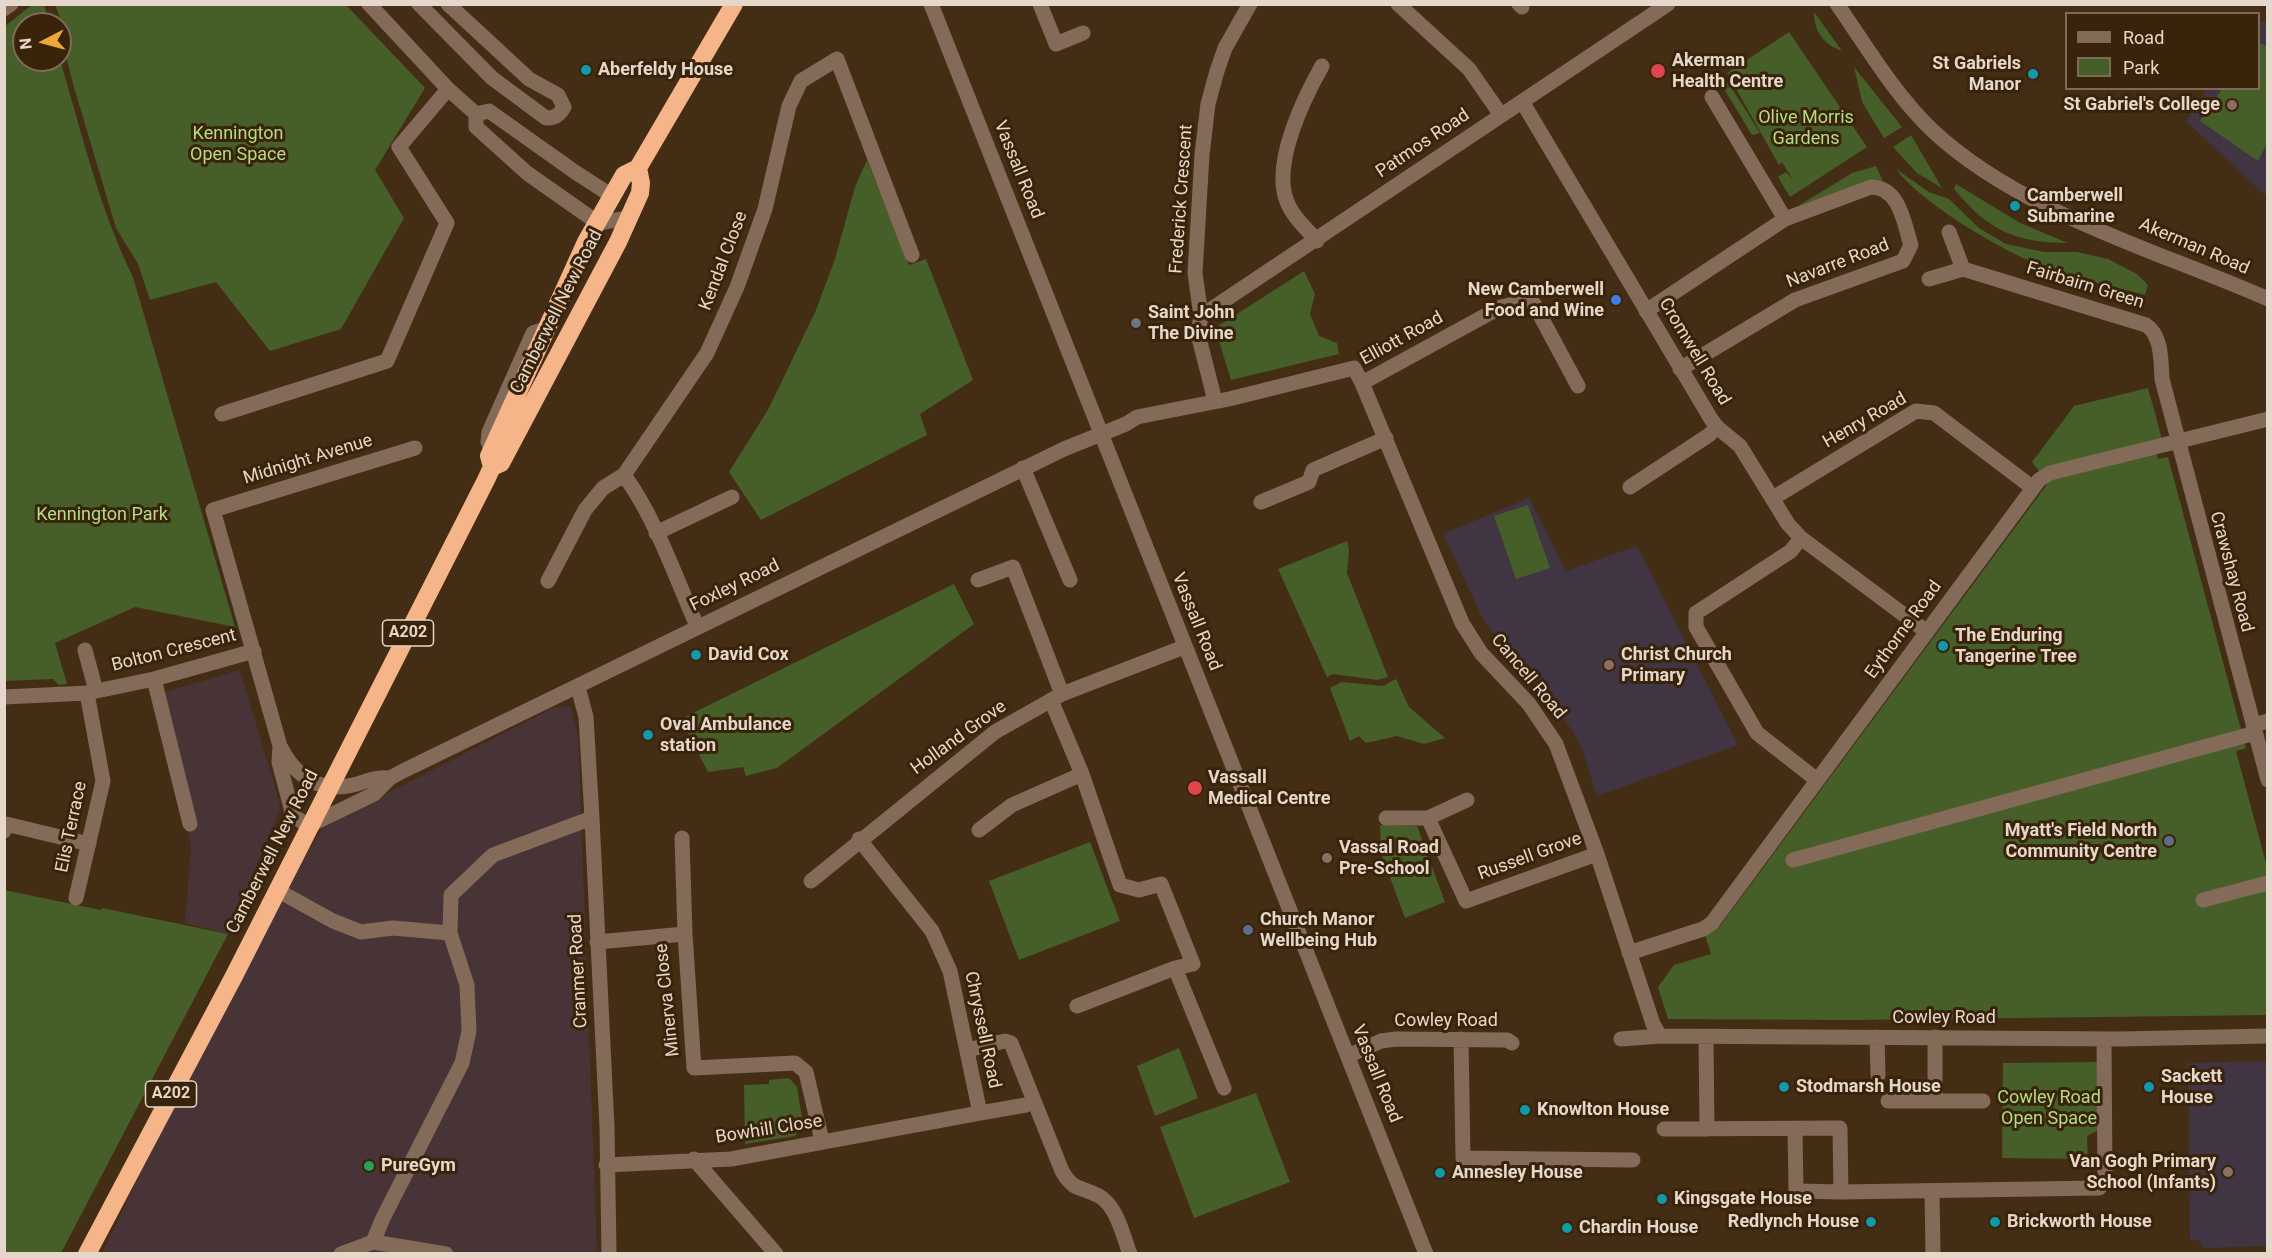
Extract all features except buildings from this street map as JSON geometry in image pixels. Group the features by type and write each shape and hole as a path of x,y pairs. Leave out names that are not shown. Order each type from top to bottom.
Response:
{"highway":[{"name":"Camberwell New Road","path":"87,1254 329,788 492,459 586,242 624,175 638,168 734,4"},
{"name":"Camberwell New Road","path":"492,459 501,463 560,356 640,193 638,168"}],"street":[{"path":"4,9 11,4"},
{"path":"369,4 448,89 476,114 476,127 505,154 572,207 598,223 628,218"},
{"path":"419,4 492,78 546,118 554,118 560,114 564,107 558,95 529,79 448,4"},
{"name":"Vassall Road","path":"931,4 1426,1254"},
{"path":"1040,4 1056,44 1083,33"},
{"name":"Frederick Crescent","path":"1215,401 1198,334 1201,316 1195,273 1208,104 1225,48 1250,4"},
{"path":"1398,4 1469,69 1501,115"},
{"name":"Akerman Road","path":"1837,4 1904,98 1933,130 1972,162 2055,212 2268,299"},
{"name":"Patmos Road","path":"1201,316 1317,241 1501,115 1523,103 1662,6"},
{"name":"Kendal Close","path":"548,581 585,510 603,488 624,475 707,352 737,286 765,209 789,106 801,81 837,58 912,255"},
{"path":"1317,241 1286,201 1284,163 1297,120 1322,66"},
{"path":"222,414 387,361 447,223 399,147 448,89"},
{"path":"1646,311 1785,219 1712,97"},
{"name":"Cromwell Road","path":"1523,103 1680,369 1717,427 1740,446 1788,524 1801,537 1927,632"},
{"path":"476,114 489,111 612,196"},
{"name":"Navarre Road","path":"1680,369 1795,300 1903,261 1911,245 1896,200 1888,192 1878,187 1861,190 1785,219"},
{"path":"1929,279 1963,269 1949,232"},
{"name":"Fairbairn Green","path":"1963,269 2150,327 2161,357 2162,379 2179,443"},
{"name":"Elliott Road","path":"1101,434 1137,417 1354,368 1362,383 1501,307 1527,301 1534,304 1564,364 1578,386"},
{"name":"Cancell Road","path":"1362,383 1462,623 1481,653 1529,704 1556,744 1597,854 1655,1031 1660,1036"},
{"name":"Henry Road","path":"1773,498 1916,411 1925,410 1934,413 2033,488"},
{"name":"Eythorne Road","path":"1629,953 1702,929 1712,923 2038,480 2050,473 2179,443 2268,419"},
{"path":"1630,487 1709,435 1717,427"},
{"name":"Foxley Road","path":"308,826 374,794 390,778 578,687 697,626 1023,468 1101,434"},
{"path":"1261,502 1309,482 1313,470 1386,438"},
{"name":"Crawshay Road","path":"2179,443 2258,726 2268,780"},
{"name":"Midnight Avenue","path":"254,651 213,510 415,448"},
{"path":"1023,468 1070,580"},
{"path":"624,475 634,489 656,533 697,626"},
{"path":"656,533 732,497"},
{"path":"1801,537 1791,551 1696,613 1694,618 1696,627 1757,733 1817,780"},
{"path":"978,580 1013,567 1120,885 1139,890 1161,884 1193,964 1175,968 1077,1006"},
{"name":"Holland Grove","path":"811,881 859,839 995,732 1057,697 1184,647"},
{"name":"Elis Terrace","path":"76,898 103,781 85,650"},
{"name":"Bolton Crescent","path":"4,697 91,692 154,679 254,651 280,746 296,773 329,788"},
{"path":"154,679 190,824"},
{"name":"Cranmer Road","path":"578,687 586,717 592,818 609,1254"},
{"path":"1793,860 2258,726"},
{"name":"Bolton Crescent","path":"280,746 279,762 293,815 308,826"},
{"path":"979,830 1012,805 1082,774"},
{"name":"Foxley Road","path":"329,788 353,785 375,777 390,778"},
{"path":"1386,818 1428,818 1467,800"},
{"path":"374,1242 382,1218 462,1063 468,1031 467,985 450,933 452,895 493,855 592,818"},
{"name":"Russell Grove","path":"1428,818 1466,900 1597,854"},
{"path":"4,831 6,824 89,844"},
{"path":"682,838 685,934"},
{"name":"Chryssell Road","path":"859,839 932,931 950,971 980,1113"},
{"path":"2203,900 2268,883"},
{"path":"277,890 333,921 361,932 393,928 450,933"},
{"name":"Minerva Close","path":"597,942 685,934 694,1068 795,1063 806,1072 822,1141"},
{"path":"1175,968 1224,1088"},
{"name":"Cowley Road","path":"1622,1039 1660,1036 2104,1039 2268,1036"},
{"path":"1935,1037 1935,1101"},
{"path":"1706,1038 1707,1129"},
{"path":"1877,1038 1878,1075"},
{"name":"Cowley Road","path":"1347,1056 1381,1041 1396,1039 1507,1040 1512,1043"},
{"path":"1461,1039 1463,1158 1634,1160"},
{"path":"1795,1129 1796,1191 2098,1188 2105,1181 2104,1039"},
{"path":"968,1050 1005,1041 1011,1043 1062,1172 1075,1188 1100,1196 1109,1205 1130,1254"},
{"path":"1888,1101 1983,1101"},
{"name":"Chryssell Road","path":"900,1128 1026,1105"},
{"name":"Bowhill Close","path":"606,1165 731,1160 900,1128"},
{"path":"1665,1129 1840,1128 1841,1192"},
{"path":"694,1160 776,1254"},
{"path":"1932,1191 1933,1254"},
{"path":"341,1254 374,1242 446,1254"}],"shaded area":[{"name":"St Gabriel's College","path":"2260,21 2267,22 2267,197 2186,121 2206,90 2260,90"},
{"name":"Christ Church Primary","path":"1529,498 1566,571 1637,546 1738,745 1597,796 1582,749 1572,730 1484,621 1443,534"},
{"path":"240,670 281,808 228,934 185,923 191,847 155,695"},
{"path":"570,706 578,735 597,1253 102,1254 162,1127 290,880 324,826 553,708"},
{"name":"Van Gogh Primary School (Infants)","path":"2267,1061 2267,1246 2204,1248 2198,1240 2190,1240 2188,1063"}],"green space":[{"name":"Kennington Park","path":"33,4 44,5 46,12 23,12"},
{"name":"Kennington Open Space","path":"55,5 346,5 425,88 375,170 404,218 341,329 270,351 216,282 150,300 138,264 116,228 73,84 70,72 72,72 72,12 58,12"},
{"path":"1814,12 1842,51 1830,45 1821,36 1814,19"},
{"name":"Kennington Park","path":"12,21 12,72 63,72 110,224 133,277 235,627 135,607 55,643 67,684 59,685 53,679 4,681 4,27"},
{"name":"Olive Morris Gardens","path":"1789,32 1867,147 1790,197 1778,177 1786,172 1793,180 1782,162 1779,165 1727,73"},
{"path":"2260,43 2267,46 2267,143 2258,161 2200,121 2221,90 2260,90"},
{"path":"1854,67 1902,127 1884,138 1862,102"},
{"path":"1724,76 1760,133 1752,135 1718,79"},
{"path":"1911,135 1942,188 1917,173 1893,147"},
{"path":"867,160 909,265 926,259 973,380 920,414 927,435 761,520 729,472 769,408 816,310 835,259 855,187"},
{"path":"1876,166 1883,181 1870,180 1798,206 1852,173"},
{"path":"1896,169 1929,192 1949,199 1979,228 2006,244 2044,252 2077,252 2108,259 2137,274 2148,285 2145,295 2061,273 2019,256 1980,235 1940,209 1907,182"},
{"path":"1956,184 2020,223 2068,243 2033,240 2004,231 1991,224 1966,203 1954,189"},
{"path":"1304,271 1315,294 1310,314 1319,336 1337,343 1339,354 1231,380 1215,328"},
{"path":"2148,388 2162,439 2154,442 2158,459 2168,457 2246,748 2236,751 2267,867 2267,1015 1850,1020 1668,1019 1658,987 1674,965 1711,954 1705,935 1720,926 2048,483 2032,462 2074,406"},
{"path":"1528,505 1550,568 1516,579 1494,516"},
{"path":"1347,541 1349,550 1347,573 1388,677 1377,680 1333,674 1327,677 1278,569"},
{"path":"954,584 974,624 777,768 746,776 743,767 708,772 681,719"},
{"path":"1396,679 1409,707 1445,738 1424,744 1397,736 1366,743 1359,736 1350,741 1330,688 1342,682 1383,686"},
{"path":"1380,825 1417,826 1445,902 1405,918 1381,853"},
{"path":"1090,842 1120,921 1019,960 989,881"},
{"path":"4,890 228,934 61,1253 5,1253"},
{"path":"1179,1048 1198,1098 1155,1116 1137,1066"},
{"name":"Cowley Road Open Space","path":"2098,1062 2099,1130 2087,1136 2088,1159 2002,1158 2003,1063"},
{"path":"789,1078 797,1087 803,1124 795,1136 745,1144 744,1085 769,1084 769,1080"},
{"path":"1256,1093 1290,1182 1194,1218 1160,1127"}],"place":[{"name":"Aberfeldy House","path":"586,70"},
{"name":"Akerman Health Centre","path":"1658,71"},
{"name":"St Gabriels Manor","path":"2033,74"},
{"name":"St Gabriel's College","path":"2232,105"},
{"name":"Camberwell Submarine","path":"2015,206"},
{"name":"New Camberwell Food and Wine","path":"1616,300"},
{"name":"Saint John The Divine","path":"1136,323"},
{"name":"The Enduring Tangerine Tree","path":"1943,646"},
{"name":"David Cox","path":"696,655"},
{"name":"Christ Church Primary","path":"1609,665"},
{"name":"Oval Ambulance station","path":"648,735"},
{"name":"Vassall Medical Centre","path":"1195,788"},
{"name":"Myatt's Field North Community Centre","path":"2169,841"},
{"name":"Vassal Road Pre-School","path":"1327,858"},
{"name":"Church Manor Wellbeing Hub","path":"1248,930"},
{"name":"Stodmarsh House","path":"1784,1087"},
{"name":"Sackett House","path":"2149,1087"},
{"name":"Knowlton House","path":"1525,1110"},
{"name":"PureGym","path":"369,1166"},
{"name":"Van Gogh Primary School (Infants)","path":"2228,1172"},
{"name":"Annesley House","path":"1440,1173"},
{"name":"Kingsgate House","path":"1662,1199"},
{"name":"Redlynch House","path":"1871,1222"},
{"name":"Brickworth House","path":"1995,1222"},
{"name":"Chardin House","path":"1567,1228"}]}
